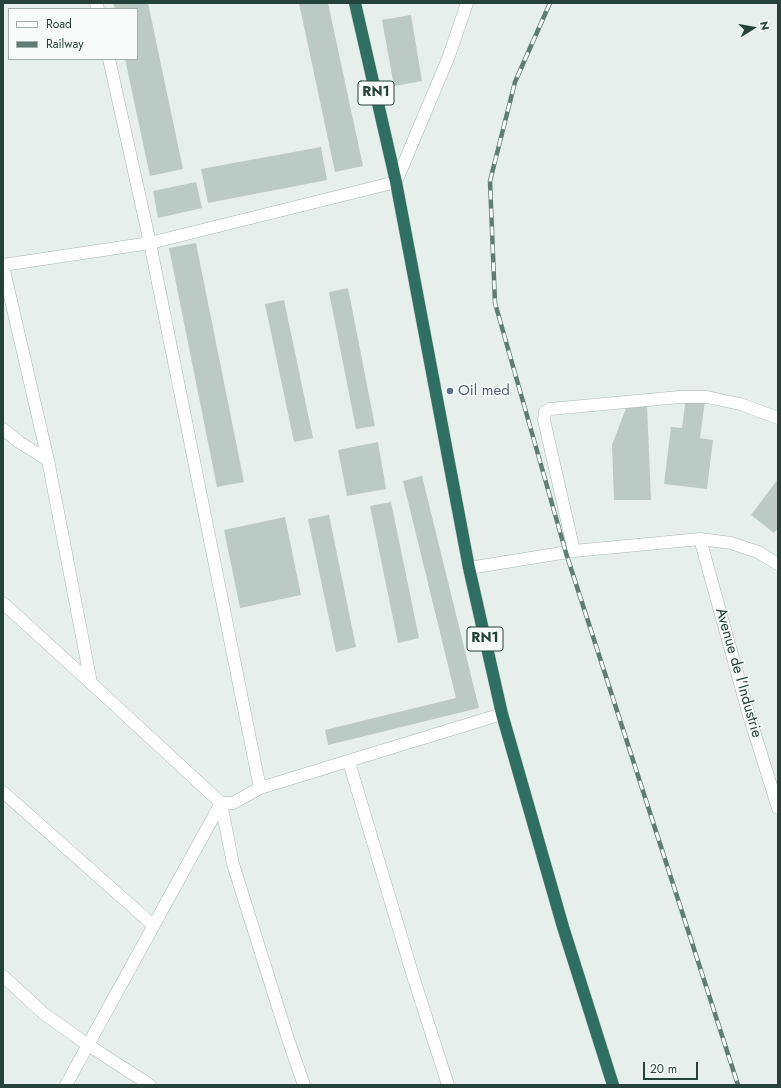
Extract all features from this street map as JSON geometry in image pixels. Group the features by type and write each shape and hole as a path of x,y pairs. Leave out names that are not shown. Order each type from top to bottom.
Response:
{"highway":[{"name":"RN1","path":"355,3 396,182 469,568 502,714 562,927 613,1085"}],"street":[{"path":"91,683 48,460 3,265 150,243 396,182 449,56 467,3"},
{"path":"109,60 150,243 260,788"},
{"path":"574,551 544,420 545,412 550,409 680,397 707,397 740,404 778,418"},
{"path":"3,429 19,442 48,460"},
{"path":"469,568 574,551 700,539 731,543 758,552 778,564"},
{"name":"Avenue de l'Industrie","path":"700,539 748,712 778,808"},
{"path":"3,603 221,803 233,864 304,1085"},
{"path":"221,803 233,803 260,788 502,714"},
{"path":"348,762 448,1085"},
{"path":"3,792 153,925"},
{"path":"66,1085 221,803"},
{"path":"3,976 43,1012 88,1046 150,1085"}],"building":[{"path":"113,3 148,3 183,169 150,176 125,60 138,60 138,8 115,8"},
{"path":"299,3 328,3 363,166 335,172"},
{"path":"411,15 422,81 394,86 382,20"},
{"path":"321,147 327,180 208,203 201,169"},
{"path":"196,182 202,208 158,218 153,191"},
{"path":"196,243 244,482 217,487 169,248"},
{"path":"348,288 375,426 356,429 329,292"},
{"path":"284,300 313,438 294,442 265,304"},
{"path":"686,397 705,400 700,438 713,440 707,489 664,484 671,427 682,428"},
{"path":"628,403 647,405 651,500 614,500 612,445"},
{"path":"378,442 386,489 347,496 338,450"},
{"path":"422,476 479,708 328,745 325,730 456,698 403,481"},
{"path":"778,479 778,528 774,533 751,515"},
{"path":"391,502 419,638 398,643 370,506"},
{"path":"329,515 356,647 336,652 308,519"},
{"path":"285,517 301,595 240,608 224,530"}],"railway":[{"path":"550,3 515,82 490,181 495,303 566,553 738,1085"}],"place":[{"name":"Oil med","path":"450,391"}]}
